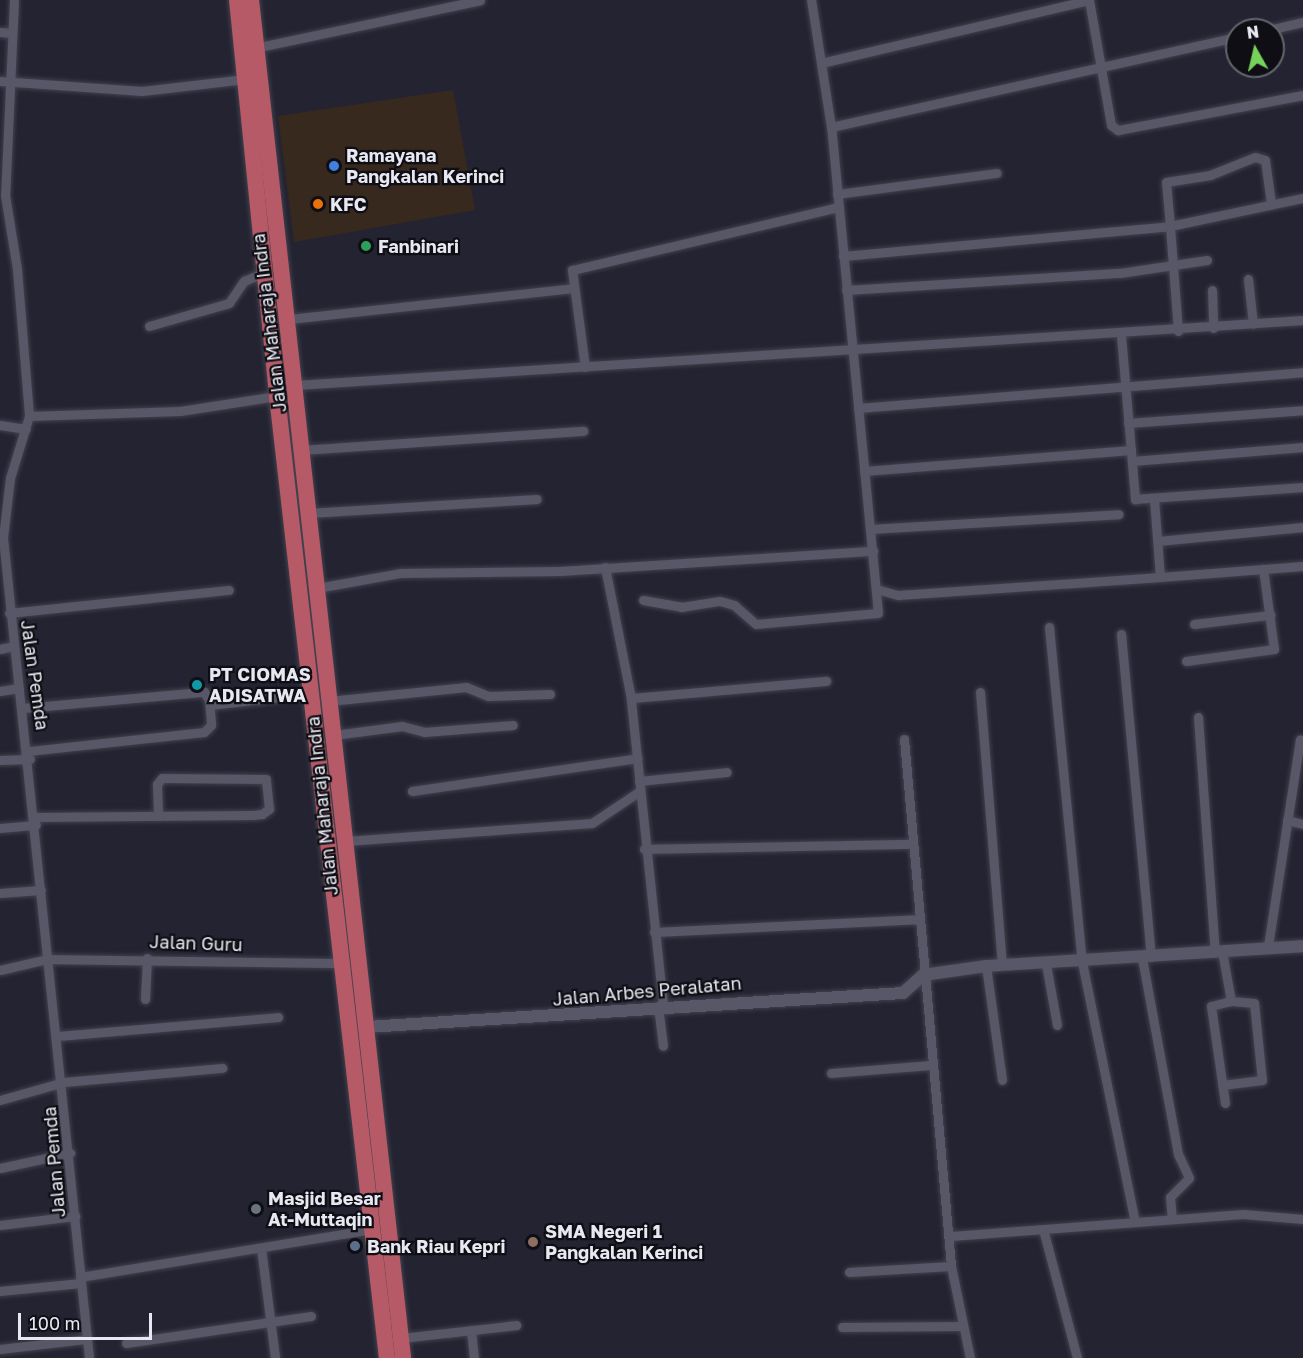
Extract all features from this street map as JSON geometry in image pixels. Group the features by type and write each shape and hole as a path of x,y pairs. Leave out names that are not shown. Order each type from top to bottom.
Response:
{"highway":[{"name":"Jalan Maharaja Indra","path":"245,7 255,48 289,319 346,841 349,938 344,963 387,1358"},
{"name":"Jalan Maharaja Indra","path":"245,7 245,79 267,271 277,396 313,693 349,938 367,1027 403,1358"}],"street":[{"name":"Jalan Pemda","path":"14,0 12,33 4,81 5,195 17,269 29,416 26,429 5,479 2,539 4,599 9,613 30,755 47,959 64,1082 89,1358"},
{"path":"421,0 424,11"},
{"path":"255,48 480,0"},
{"path":"643,600 681,607 720,601 734,605 756,624 876,614 880,590 870,529 831,127 811,0"},
{"path":"821,63 1089,0 1111,124 1122,132 1303,94"},
{"path":"1285,26 1303,22"},
{"path":"0,32 12,33"},
{"path":"831,127 1225,40"},
{"path":"4,81 142,91 245,79"},
{"path":"1178,331 1166,182 1210,175 1255,157 1265,160 1271,203"},
{"path":"837,194 998,173"},
{"path":"843,256 1170,226 1303,198"},
{"path":"585,367 573,288 573,270 838,207"},
{"path":"846,290 1173,266 1207,260"},
{"path":"149,326 232,301 244,281 267,271"},
{"path":"1248,279 1253,324"},
{"path":"289,319 573,288"},
{"path":"1212,290 1213,328"},
{"path":"296,385 1121,335 1303,320"},
{"path":"1121,335 1135,498 1154,499 1303,487"},
{"path":"858,408 1124,390 1303,372"},
{"path":"29,416 180,411 277,396"},
{"path":"1128,423 1303,410"},
{"path":"0,425 26,429"},
{"path":"303,450 583,431"},
{"path":"1132,461 1303,447"},
{"path":"864,471 1131,450"},
{"path":"309,513 537,499"},
{"path":"1154,499 1160,578"},
{"path":"870,529 1119,514"},
{"path":"1158,541 1303,527"},
{"path":"317,588 400,573 605,567 873,550"},
{"path":"880,590 898,595 1303,566"},
{"path":"605,567 630,698 638,758 644,849 654,932 663,1046"},
{"path":"1186,661 1272,651 1270,615 1263,569"},
{"path":"9,613 229,590"},
{"path":"1194,624 1270,615"},
{"path":"1049,627 1082,962 1134,1222"},
{"path":"1121,634 1147,957 1178,1154 1188,1178 1170,1197 1172,1219"},
{"path":"0,649 13,646"},
{"path":"630,698 826,681"},
{"path":"329,701 466,687 488,696 550,694"},
{"path":"0,691 19,688"},
{"path":"0,760 204,732 211,725 210,705 204,692 23,708"},
{"path":"980,692 1002,965"},
{"path":"210,705 313,693"},
{"path":"1198,717 1219,951 1231,1001"},
{"path":"334,735 402,726 424,732 513,725"},
{"path":"904,739 930,1065 951,1236 951,1266 970,1358"},
{"path":"1268,946 1300,739"},
{"path":"412,790 638,758"},
{"path":"346,841 592,823 640,786 727,772"},
{"path":"0,828 35,821 262,814 269,809 266,781 262,777 162,778 157,784 158,816"},
{"path":"1287,820 1303,824"},
{"path":"644,849 911,844"},
{"path":"0,893 41,890"},
{"path":"654,932 918,919"},
{"path":"923,975 986,966 1082,962 1268,946 1303,946"},
{"path":"145,999 147,958"},
{"name":"Jalan Guru","path":"0,970 47,959 147,958 344,963"},
{"path":"1046,964 1058,1025"},
{"path":"986,966 1002,1080"},
{"name":"Jalan Arbes Peralatan","path":"367,1027 524,1020 660,1006 903,993 923,975"},
{"path":"1222,1085 1262,1080 1254,1003 1231,1001 1211,1006 1222,1085 1225,1103"},
{"path":"58,1036 278,1017"},
{"path":"831,1073 930,1065"},
{"path":"0,1100 64,1082 222,1068"},
{"path":"0,1168 70,1153"},
{"path":"951,1236 1243,1214 1303,1219"},
{"path":"0,1225 75,1216"},
{"path":"0,1290 81,1280 372,1229"},
{"path":"1043,1229 1077,1358"},
{"path":"261,1248 274,1358"},
{"path":"849,1272 951,1266"},
{"path":"126,1342 311,1316"},
{"path":"401,1338 516,1325"},
{"path":"842,1327 963,1326"},
{"path":"471,1330 474,1358"},
{"path":"0,1349 87,1339"}],"shaded area":[{"path":"453,90 475,210 294,242 278,116"}],"place":[{"name":"Ramayana Pangkalan Kerinci","path":"334,166"},
{"name":"KFC","path":"318,204"},
{"name":"Fanbinari","path":"366,246"},
{"name":"PT CIOMAS ADISATWA","path":"197,685"},
{"name":"Masjid Besar At-Muttaqin","path":"256,1209"},
{"name":"SMA Negeri 1 Pangkalan Kerinci","path":"533,1242"},
{"name":"Bank Riau Kepri","path":"355,1246"}]}
